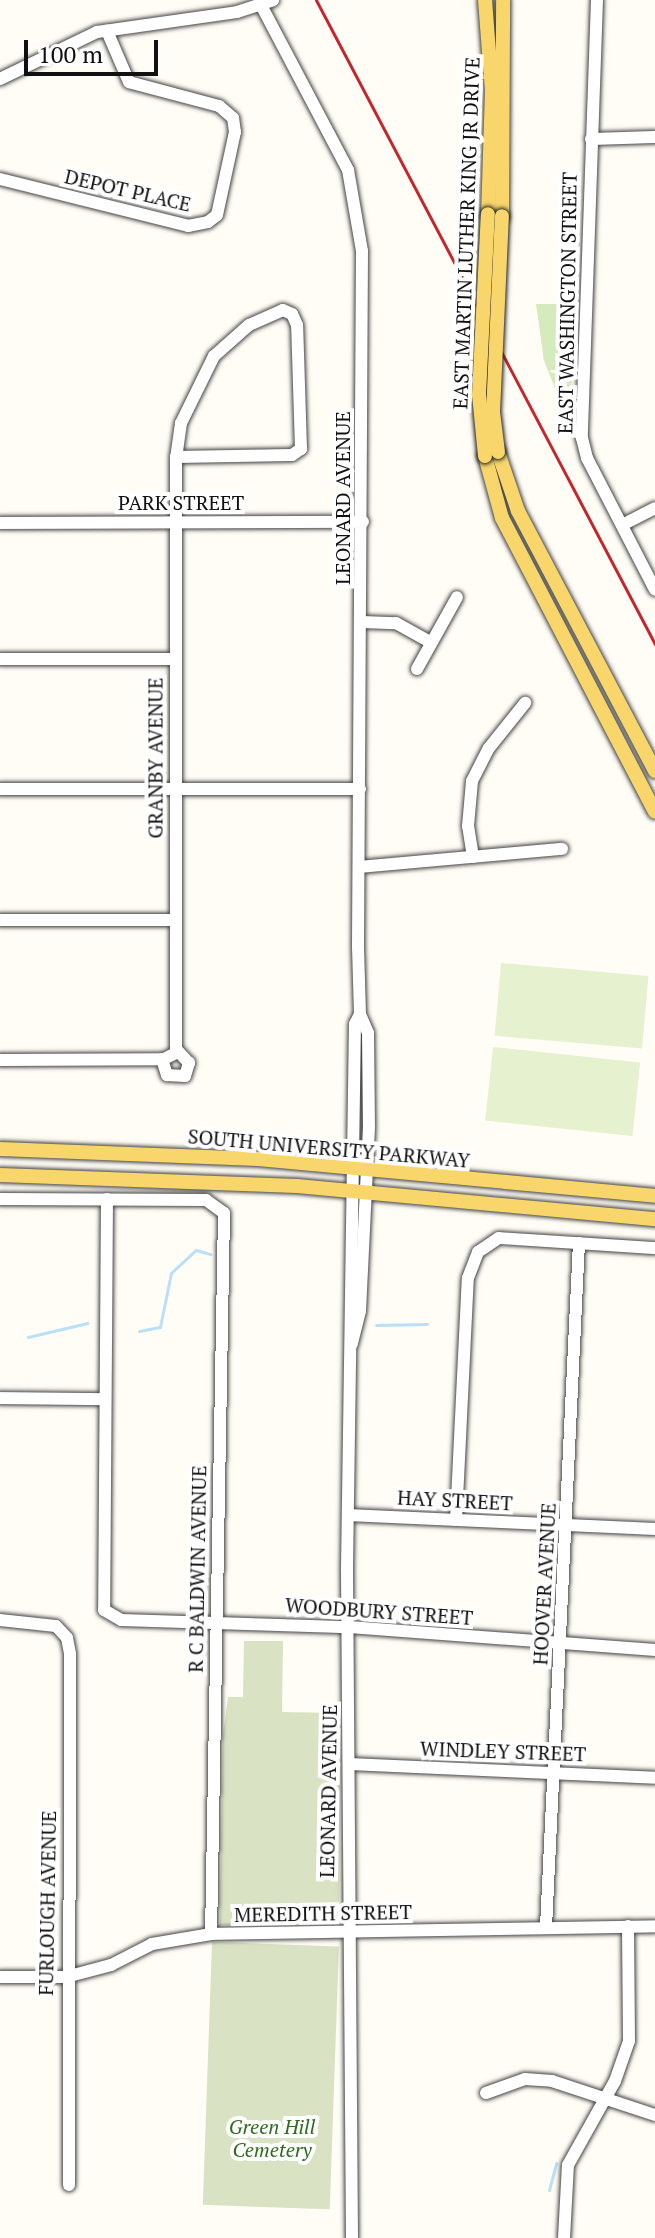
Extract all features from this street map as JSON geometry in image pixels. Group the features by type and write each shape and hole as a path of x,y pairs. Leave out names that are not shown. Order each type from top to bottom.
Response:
{"main road":[{"name":"EAST MARTIN LUTHER KING JR DRIVE","path":"485,0 492,90 495,215"},
{"name":"EAST MARTIN LUTHER KING JR DRIVE","path":"503,0 495,215 492,454 502,518 655,812"},
{"name":"EAST MARTIN LUTHER KING JR DRIVE","path":"492,454 518,511 655,771"},
{"name":"SOUTH UNIVERSITY PARKWAY","path":"0,1149 231,1158 655,1196"},
{"name":"SOUTH UNIVERSITY PARKWAY","path":"0,1175 69,1174 358,1190 655,1219"}],"street":[{"name":"EAST WASHINGTON STREET","path":"597,0 582,438 655,590"},
{"path":"0,79 69,42 107,31 267,3"},
{"name":"LEONARD AVENUE","path":"267,3 348,170 357,202 362,251 359,867 360,1014 368,1033 368,1170 358,1190"},
{"name":"DEPOT PLACE","path":"0,179 188,226 208,222 217,215 235,132 233,118 219,106 129,82 107,31"},
{"path":"591,139 655,137"},
{"name":"GRANBY AVENUE","path":"0,1060 170,1055 176,920 176,457 181,423 214,356 249,325 283,310 292,314 297,325 301,449 292,455 176,457"},
{"path":"622,525 655,508"},
{"name":"PARK STREET","path":"0,523 363,522"},
{"path":"417,669 429,641 457,597"},
{"path":"362,622 396,623 429,641"},
{"path":"0,659 174,659"},
{"path":"473,857 468,826 472,781 489,748 525,703"},
{"path":"0,789 360,789"},
{"path":"359,867 562,849"},
{"path":"0,920 176,920"},
{"name":"LEONARD AVENUE","path":"352,2238 346,1934 350,1764 348,1515 358,1190 352,1169 355,1024 360,1014"},
{"path":"0,1199 107,1199 104,1399 0,1398"},
{"name":"R C BALDWIN AVENUE","path":"107,1199 206,1200 221,1207 226,1221 211,1934"},
{"path":"456,1520 469,1269 478,1252 499,1238 655,1248"},
{"name":"HOOVER AVENUE","path":"546,1927 579,1243"},
{"name":"WOODBURY STREET","path":"104,1399 104,1610 121,1620 349,1627 655,1650"},
{"name":"HAY STREET","path":"348,1515 655,1529"},
{"name":"FURLOUGH AVENUE","path":"0,1620 56,1626 67,1638 70,1654 66,1977 69,2185"},
{"name":"WINDLEY STREET","path":"350,1764 655,1778"},
{"path":"564,2238 568,2165 603,2101 629,2041 628,1926"},
{"name":"MEREDITH STREET","path":"0,1977 66,1977 111,1965 152,1944 211,1934 346,1934 655,1926"},
{"path":"486,2093 503,2083 539,2080 655,2115"}],"green space":[{"path":"536,304 575,304 570,425 544,361"},
{"path":"501,963 648,976 642,1049 495,1036"},
{"path":"493,1047 640,1062 632,1136 485,1121"},
{"path":"244,1641 283,1641 282,1712 341,1713 339,1925 220,1925 223,1736 228,1697 243,1697"},
{"name":"Green Hill Cemetery","path":"212,1942 339,1946 330,2209 203,2205"}],"waterway":[{"path":"139,1331 160,1327 171,1273 196,1250 210,1254"},
{"path":"28,1337 87,1323"},
{"path":"376,1325 427,1324"},
{"path":"549,2190 556,2163"}],"railway":[{"path":"316,0 655,644"}]}
